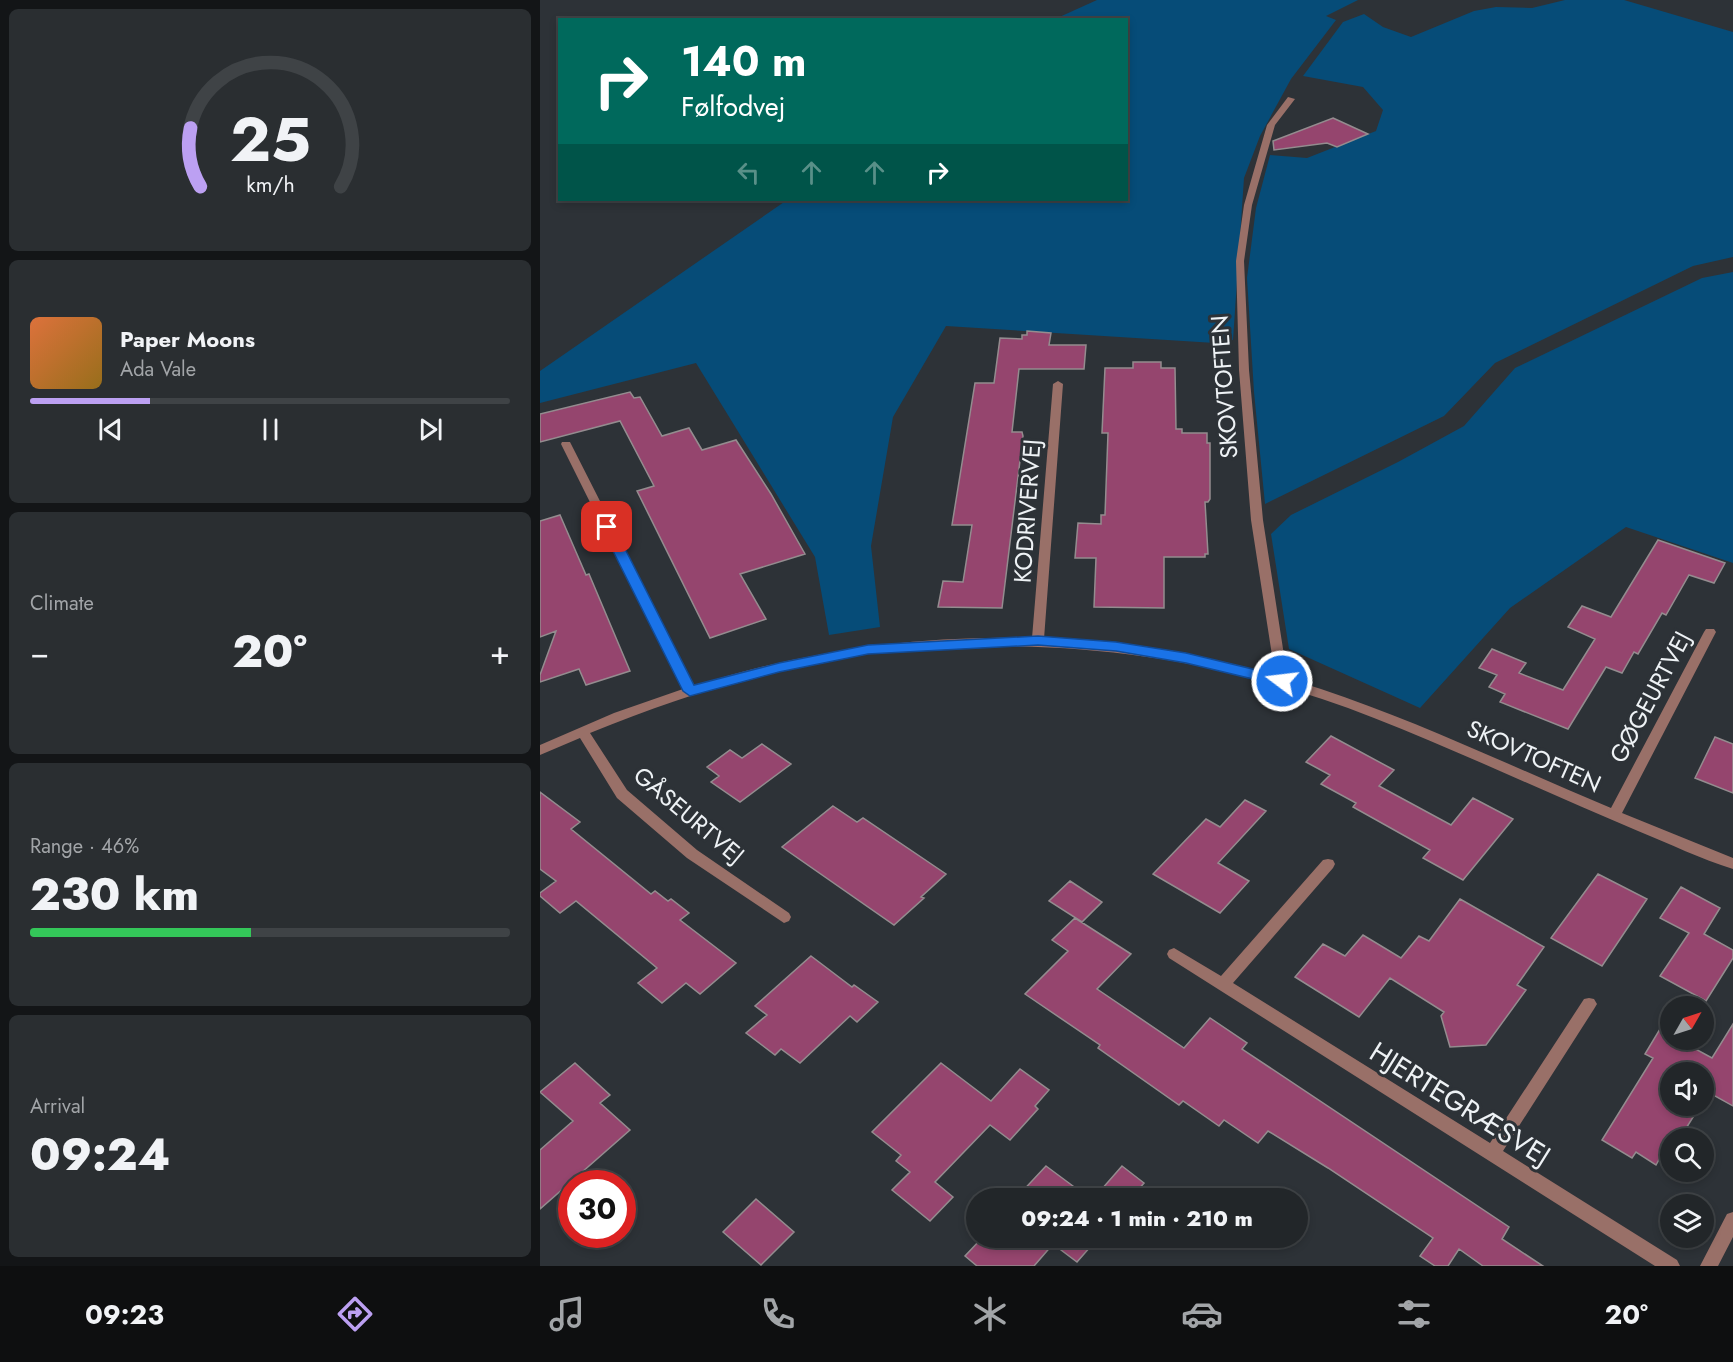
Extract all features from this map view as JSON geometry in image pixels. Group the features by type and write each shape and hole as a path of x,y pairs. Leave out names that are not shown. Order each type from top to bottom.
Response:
{"street":[{"name":"SKOVTOFTEN","path":"1282,681 1257,520 1244,370 1240,261 1248,205 1271,125 1291,99"},
{"name":"KODRIVERVEJ","path":"1038,641 1058,384"},
{"path":"566,444 690,691"},
{"name":"GØGEURTVEJ","path":"1614,816 1710,632"},
{"name":"SKOVTOFTEN","path":"540,750 582,731 690,691 779,668 868,650 1038,641 1116,647 1186,658 1282,681 1386,717 1614,816 1733,864"},
{"name":"GÅSEURTVEJ","path":"582,731 622,794 692,854 784,917"},
{"path":"1222,985 1328,864"},
{"name":"HJERTEGRÆSVEJ","path":"1174,954 1671,1266"},
{"path":"1492,1154 1589,1004"},
{"path":"1709,1266 1733,1220"}],"shaded area":[{"path":"1097,0 1358,0 1326,16 1336,20 1291,79 1260,136 1244,178 1233,340 1215,343 946,326 893,417 871,546 880,627 829,635 815,557 696,363 540,403 540,371 786,201 1128,201 1128,18 1057,18"},
{"path":"1565,0 1624,0 1733,32 1733,257 1693,266 1495,363 1444,416 1265,504 1254,392 1247,278 1256,208 1270,155 1307,158 1376,131 1383,110 1363,87 1303,76 1343,22 1364,14 1383,27 1411,37 1474,11 1496,7 1532,8"},
{"path":"1733,272 1733,563 1626,527 1510,608 1420,708 1289,649 1271,534 1291,515 1398,462 1464,426 1515,368 1702,278"}],"building":[{"path":"1333,118 1368,134 1337,147 1327,143 1274,150 1273,141"},
{"path":"1027,331 1051,333 1049,345 1086,345 1084,369 1019,369 1012,432 1022,432 1023,436 1002,608 938,607 943,581 963,582 972,525 952,525 975,383 994,383 1000,338 1022,339 1022,335 1027,335"},
{"path":"1133,362 1161,362 1161,368 1175,368 1176,429 1182,429 1182,433 1207,433 1207,443 1210,443 1210,499 1205,502 1208,554 1205,554 1205,557 1164,557 1164,608 1094,607 1096,558 1075,558 1078,523 1101,524 1101,515 1105,515 1108,433 1102,433 1105,368 1133,368"},
{"path":"630,392 634,398 640,397 662,436 689,428 702,450 736,440 771,494 805,554 740,574 766,619 710,638 637,491 654,486 620,421 540,442 540,414"},
{"path":"560,515 586,575 589,574 630,671 586,685 579,669 540,682 540,675 556,631 540,637 540,521"},
{"path":"1658,540 1725,563 1714,583 1689,575 1666,615 1662,613 1638,654 1634,652 1622,673 1606,667 1568,729 1500,702 1505,694 1489,687 1497,675 1479,668 1492,649 1526,663 1519,673 1563,690 1595,639 1568,627 1582,606 1611,617"},
{"path":"1331,736 1394,770 1379,786 1451,825 1473,798 1513,819 1463,880 1423,858 1430,850 1353,807 1356,803 1321,784 1330,775 1306,762"},
{"path":"1715,737 1733,744 1733,793 1695,778"},
{"path":"762,744 791,764 740,802 711,782 719,776 707,767 730,750 742,758"},
{"path":"540,792 580,822 571,829 651,894 655,891 668,901 671,899 689,913 680,920 736,963 700,994 686,983 662,1003 638,983 657,968 576,901 560,913 540,896 540,893 556,881 540,869"},
{"path":"1245,800 1266,811 1218,863 1249,881 1220,913 1153,874 1206,819 1220,827"},
{"path":"833,806 857,822 863,818 946,874 894,925 782,847"},
{"path":"1598,874 1647,899 1602,966 1551,938"},
{"path":"1070,881 1102,902 1082,922 1049,901"},
{"path":"1681,887 1720,908 1704,934 1733,950 1733,958 1709,996 1697,996 1660,976 1689,933 1660,918"},
{"path":"1460,899 1544,947 1517,985 1526,990 1486,1045 1450,1047 1441,1016 1444,1012 1390,978 1359,1017 1295,977 1323,944 1345,956 1363,935 1401,958 1419,936 1429,941"},
{"path":"1075,918 1131,954 1097,989 1184,1048 1210,1018 1247,1043 1242,1049 1509,1227 1502,1239 1543,1266 1483,1266 1459,1249 1448,1266 1435,1266 1420,1256 1433,1238 1328,1168 1268,1131 1258,1143 1224,1120 1219,1126 1183,1101 1179,1105 1098,1048 1100,1045 1025,994 1068,951 1052,940"},
{"path":"811,956 852,987 854,985 878,1002 857,1022 850,1016 800,1063 781,1049 775,1055 746,1033 767,1015 755,1006"},
{"path":"1733,1024 1733,1106 1714,1095 1714,1062 1660,1062 1660,1116 1694,1116 1686,1128 1660,1128 1660,1158 1656,1165 1636,1152 1632,1158 1602,1140 1653,1058 1645,1054 1660,1029 1660,1050 1697,1050 1712,1058"},
{"path":"575,1063 610,1095 600,1103 630,1130 584,1170 558,1170 558,1193 540,1209 540,1150 573,1121 540,1092"},
{"path":"941,1063 991,1101 1020,1069 1049,1090 1035,1106 1038,1109 1010,1140 990,1125 935,1182 953,1197 930,1221 892,1190 910,1172 896,1161 901,1155 872,1132"},
{"path":"1046,1166 1076,1188 1025,1188"},
{"path":"1122,1166 1144,1183 1140,1188 1103,1188"},
{"path":"756,1199 794,1232 761,1265 723,1232"},
{"path":"973,1248 1050,1248 1034,1266 977,1266 965,1256"},
{"path":"1058,1248 1089,1248 1077,1262"}],"route":[{"path":"607,527 690,691 779,668 868,650 957,643 1038,641 1116,647 1186,658 1282,681"}]}
